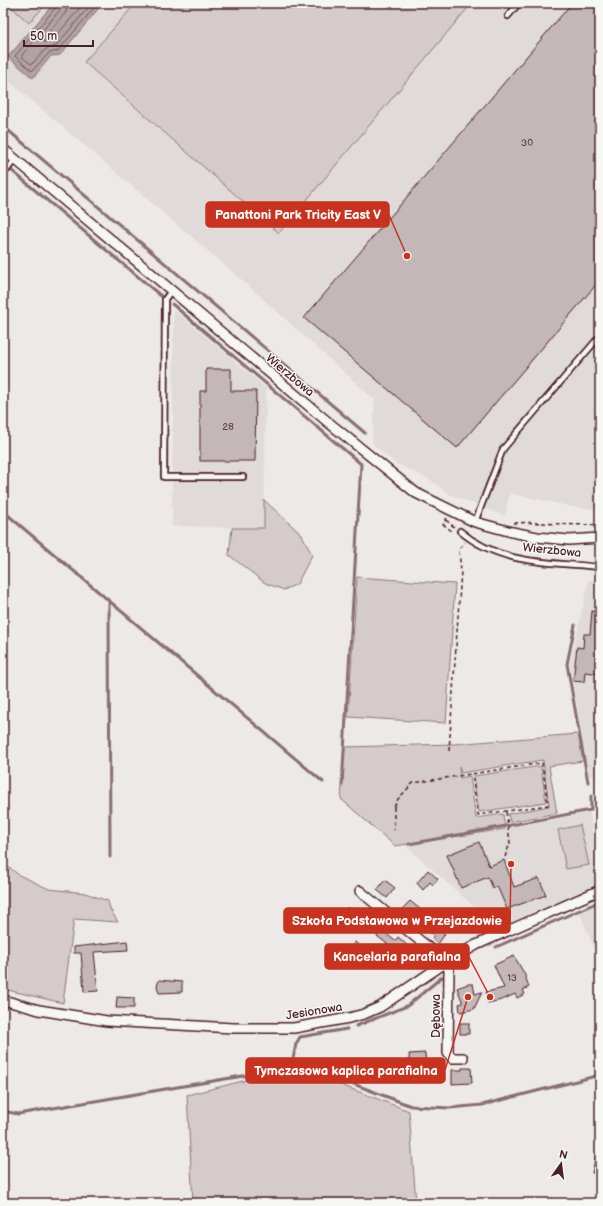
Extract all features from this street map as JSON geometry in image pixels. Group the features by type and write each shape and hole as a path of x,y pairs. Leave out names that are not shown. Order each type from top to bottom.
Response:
{"street":[{"name":"Wierzbowa","path":"3,149 328,422 416,493 475,522 512,532 537,538 569,540 600,538"},
{"name":"Jesionowa","path":"3,1000 39,1010 107,1021 233,1028 294,1028 364,1014 380,1007 445,963 476,945 600,890"},
{"path":"360,891 445,963"},
{"name":"Dębowa","path":"445,963 449,969 448,1053 452,1058 463,1058"}],"lane":[{"path":"508,16 519,3"},
{"path":"6,170 15,159"},
{"path":"172,291 165,299 164,477 243,478"},
{"path":"475,522 503,449 600,336"},
{"name":"Wierzbowa","path":"460,531 488,550 503,556 600,567"}],"path":[{"path":"443,524 446,520 460,531"},
{"path":"513,523 532,522 585,525 600,524"},
{"path":"449,751 461,571 459,550 467,537"},
{"path":"394,830 394,806 413,782 542,763 548,804 478,815 472,774"},
{"path":"505,857 510,843 506,811"}],"shaded area":[{"path":"3,3 7,3 29,22 47,3 136,3 84,63 279,233 472,3 600,3 600,510 569,506 509,493 505,516 449,494 429,479 395,463 372,443 375,400 241,279 3,76"},
{"path":"7,3 47,3 29,23"},
{"path":"136,3 472,3 279,233 84,62"},
{"path":"174,310 266,388 264,528 172,526"},
{"path":"264,500 302,535 312,555 297,584 284,590 265,583 229,555 232,528 264,528"},
{"path":"357,577 455,584 446,723 348,717"},
{"path":"589,580 600,581 600,775 589,776 570,664"},
{"path":"578,734 583,761 549,766 557,813 510,822 508,814 549,806 543,760 461,773 459,766 460,778 470,776 476,818 503,814 505,829 395,846 341,799 345,747 454,744"},
{"path":"541,766 546,802 479,812 473,776"},
{"path":"590,813 599,883 496,929 491,922 405,845"},
{"path":"580,825 589,865 566,869 558,830"},
{"path":"3,863 19,875 49,889 85,893 108,901 110,909 118,922 74,919 63,1003 3,989"},
{"path":"600,903 600,962 579,911"},
{"path":"287,1073 315,1075 409,1111 416,1203 193,1203 187,1095 271,1074"}],"water":[{"path":"54,3 103,3 60,55 51,56 33,78 8,57"}],"building":[{"path":"572,3 600,3 600,280 457,448 304,318"},
{"path":"206,369 231,369 231,391 256,391 255,461 200,461 200,391 206,391"},
{"path":"592,611 600,612 600,674 585,672 584,682 573,681 577,647 583,648 584,634 590,634"},
{"path":"479,842 489,866 504,860 514,887 539,878 546,895 507,909 497,886 493,888 488,877 461,888 447,855"},
{"path":"428,870 438,879 433,885 430,882 423,890 417,883"},
{"path":"385,880 395,888 387,898 377,890"},
{"path":"410,901 420,909 411,919 401,910"},
{"path":"348,907 353,912 355,910 363,917 357,925 348,918 342,925 336,921"},
{"path":"433,919 441,926 439,929 445,934 438,944 432,938 434,935 425,929"},
{"path":"376,920 386,928 383,931 395,941 398,937 408,946 401,955 367,928 372,921 374,923"},
{"path":"127,941 128,950 94,952 98,991 84,992 81,953 74,953 74,947"},
{"path":"355,942 370,954 363,963 348,951"},
{"path":"514,956 524,973 529,987 523,990 525,994 517,998 515,994 502,1000 488,1003 486,992 504,988 494,965"},
{"path":"159,980 182,982 182,992 159,993 157,986"},
{"path":"468,984 473,984 475,994 482,992 474,1009 460,1012 459,1004 462,1003 462,1001 457,988"},
{"path":"117,997 134,998 134,1008 116,1008"},
{"path":"460,1023 469,1023 469,1034 460,1034"},
{"path":"425,1053 426,1069 410,1070 409,1054"},
{"path":"462,1068 471,1068 472,1083 452,1084 452,1070 462,1070"},
{"path":"597,1151 600,1151 600,1175 592,1173"}],"waterway":[{"path":"3,126 365,433"},
{"path":"11,170 161,296"},
{"path":"172,304 361,464 342,785"},
{"path":"3,511 323,782"},
{"path":"109,601 110,857"},
{"path":"575,625 567,664 588,782"},
{"path":"409,844 591,810 591,796"},
{"path":"496,947 596,903"},
{"path":"356,1026 407,1006 442,977"},
{"path":"291,1069 296,1044 300,1037 347,1029"},
{"path":"3,1111 18,1114 278,1070 309,1069 338,1078 411,1106 450,1108 482,1105 600,1075"}],"place":[{"name":"Panattoni Park Tricity East V","path":"407,256"},
{"name":"Szkoła Podstawowa w Przejazdowie","path":"511,864"},
{"name":"Tymczasowa kaplica parafialna","path":"468,997"},
{"name":"Kancelaria parafialna","path":"490,997"}]}
